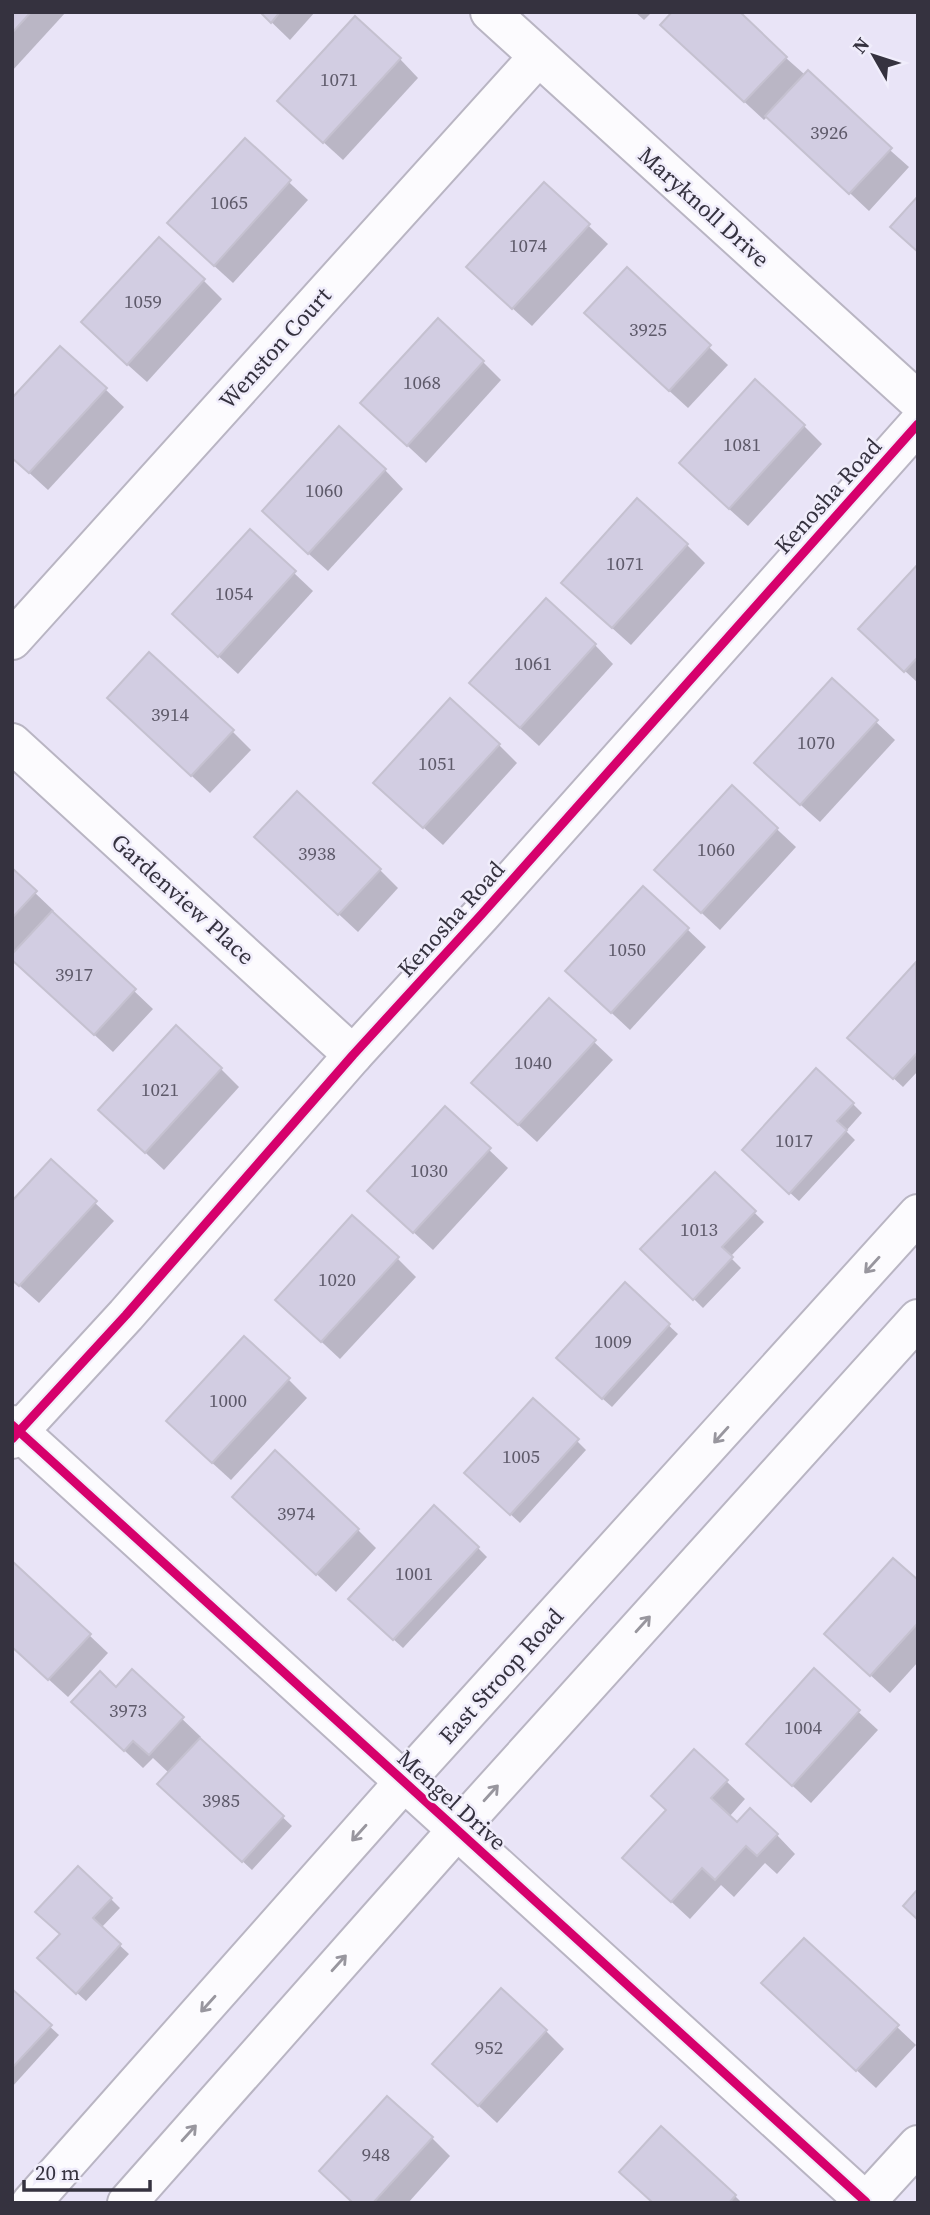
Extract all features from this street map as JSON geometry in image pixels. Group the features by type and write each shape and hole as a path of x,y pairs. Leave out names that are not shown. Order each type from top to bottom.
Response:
{"street":[{"name":"Maryknoll Drive","path":"490,12 918,401"},
{"name":"Wenston Court","path":"12,640 538,57"},
{"name":"Kenosha Road","path":"15,1432 126,1315 353,1055 918,424"},
{"name":"Gardenview Place","path":"12,743 353,1055"},
{"name":"East Stroop Road","path":"31,2203 404,1782 703,1455 918,1214"},
{"path":"127,2203 457,1830 918,1319"},
{"name":"Mengel Drive","path":"15,1432 457,1830 865,2203"},
{"path":"865,2203 918,2145"}],"building":[{"path":"12,12 31,12 12,33"},
{"path":"260,12 280,12 271,23"},
{"path":"672,12 740,12 787,57 744,102 660,25"},
{"path":"355,16 401,58 323,143 277,101"},
{"path":"808,70 892,148 849,194 765,116"},
{"path":"245,138 291,180 214,266 167,223"},
{"path":"544,182 590,224 512,309 466,267"},
{"path":"918,196 918,252 890,227"},
{"path":"159,237 205,279 127,365 81,322"},
{"path":"627,267 711,345 669,391 584,313"},
{"path":"438,318 484,361 407,446 360,403"},
{"path":"60,346 107,388 29,473 12,458 12,398"},
{"path":"755,379 805,425 729,509 679,463"},
{"path":"339,426 386,469 308,554 262,511"},
{"path":"637,498 688,544 612,628 561,583"},
{"path":"250,529 296,571 218,657 172,614"},
{"path":"918,564 918,657 904,672 858,629"},
{"path":"546,598 596,644 520,728 469,683"},
{"path":"149,652 234,730 191,776 107,698"},
{"path":"832,678 878,720 800,805 754,763"},
{"path":"450,698 500,744 423,828 373,783"},
{"path":"732,785 778,828 701,913 654,870"},
{"path":"297,791 381,869 338,915 254,837"},
{"path":"12,868 37,891 12,918"},
{"path":"643,886 689,928 611,1013 565,971"},
{"path":"52,911 136,989 94,1035 12,960 12,954"},
{"path":"916,962 918,1052 893,1079 847,1038"},
{"path":"549,998 596,1040 518,1125 471,1083"},
{"path":"176,1025 222,1068 145,1153 98,1110"},
{"path":"816,1068 854,1103 837,1121 847,1130 789,1194 742,1150"},
{"path":"445,1106 491,1148 413,1233 367,1191"},
{"path":"51,1159 97,1201 19,1286 12,1280 12,1201"},
{"path":"715,1172 756,1211 722,1247 733,1257 693,1300 640,1249"},
{"path":"352,1215 399,1257 321,1342 275,1300"},
{"path":"625,1282 670,1324 602,1399 556,1358"},
{"path":"244,1336 290,1378 212,1463 166,1421"},
{"path":"533,1398 579,1439 510,1515 464,1473"},
{"path":"275,1450 359,1529 316,1575 232,1497"},
{"path":"434,1505 479,1547 393,1640 348,1599"},
{"path":"893,1558 918,1580 918,1623 870,1676 824,1634"},
{"path":"12,1561 91,1634 48,1680 12,1647"},
{"path":"814,1668 860,1710 792,1786 746,1744"},
{"path":"132,1669 184,1717 149,1755 133,1741 124,1751 71,1702 100,1671 116,1687"},
{"path":"200,1738 284,1816 242,1862 157,1784"},
{"path":"694,1749 728,1780 711,1798 737,1822 750,1808 778,1834 757,1856 746,1846 715,1880 702,1868 671,1902 622,1858 666,1810 651,1796"},
{"path":"78,1866 112,1898 93,1918 121,1944 76,1994 37,1958 60,1934 35,1912"},
{"path":"918,1889 918,1920 903,1906"},
{"path":"804,1938 899,2025 856,2071 761,1983"},
{"path":"501,1988 547,2030 478,2106 432,2064"},
{"path":"12,1989 52,2025 12,2068"},
{"path":"387,2096 433,2137 373,2203 353,2203 319,2171"},
{"path":"661,2126 736,2195 729,2203 653,2203 619,2172"}],"cycle path":[{"path":"12,1439 126,1315 353,1055 918,424"},
{"path":"12,1425 866,2202"}]}
